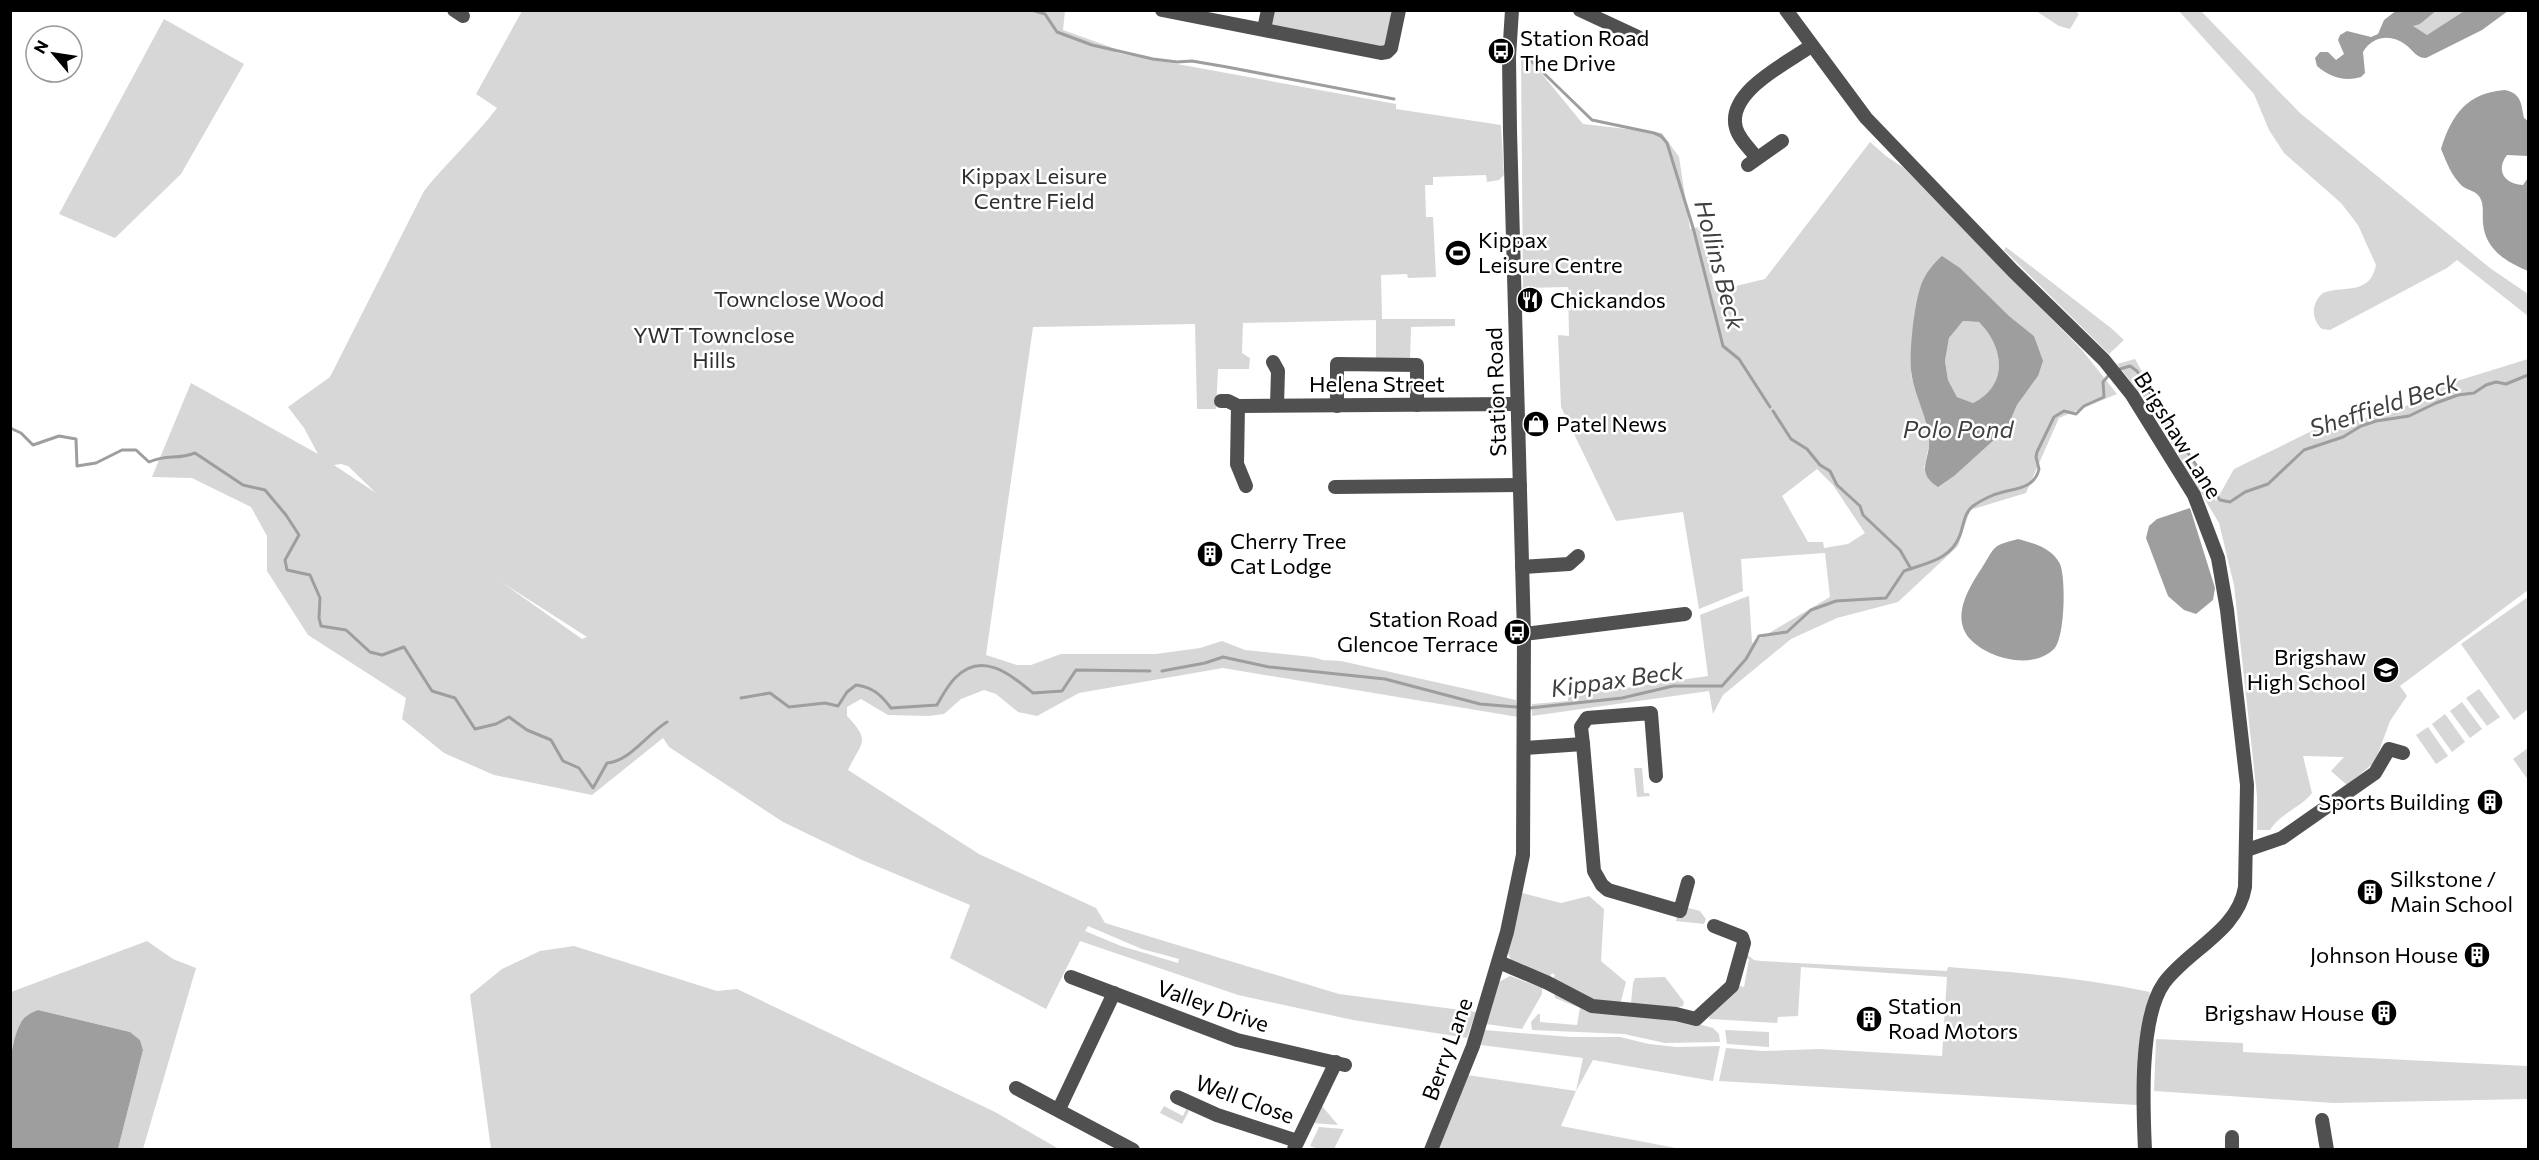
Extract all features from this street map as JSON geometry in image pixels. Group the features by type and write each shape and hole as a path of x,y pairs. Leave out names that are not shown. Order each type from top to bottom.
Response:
{"street":[{"path":"1264,29 1268,10"},
{"path":"1167,11 1384,53 1392,45 1399,10"},
{"name":"Station Road","path":"1512,10 1509,68 1524,634 1525,772"},
{"path":"1580,10 1638,37"},
{"name":"Brigshaw Lane","path":"1786,10 1866,118 2013,271 2104,360 2132,395 2194,495 2211,538 2224,586 2244,751 2247,850 2245,887 2240,904 2228,922 2164,984 2151,1010 2145,1081 2145,1149"},
{"path":"1782,141 1753,162 1736,128 1735,114 1739,100 1749,90 1811,46"},
{"path":"1273,362 1278,371 1277,405"},
{"path":"1337,406 1336,364 1417,365 1417,405"},
{"path":"1221,400 1238,406 1237,464 1246,486"},
{"name":"Helena Street","path":"1238,406 1517,404"},
{"path":"1335,487 1520,485"},
{"path":"1522,567 1569,564 1578,556"},
{"path":"1524,634 1685,614"},
{"path":"1656,776 1651,713 1587,718 1581,727 1594,871 1602,885 1615,893 1680,911 1688,882"},
{"path":"1525,748 1583,744"},
{"path":"2247,850 2282,838 2375,773 2390,749 2403,753"},
{"name":"Berry Lane","path":"1431,1149 1473,1046 1499,962 1515,898 1523,855 1525,772"},
{"path":"1499,962 1550,984 1592,1006 1676,1014 1696,1019 1732,986 1744,943 1742,937 1714,926"},
{"name":"Valley Drive","path":"1071,977 1237,1040 1340,1063 1295,1145"},
{"path":"1059,1109 1114,993"},
{"path":"1016,1088 1133,1149"},
{"name":"Well Close","path":"1177,1097 1295,1145"},
{"path":"2322,1120 2327,1149"}],"green space":[{"name":"YWT Townclose Hills","path":"522,11 1065,11 1063,30 1116,49 1115,52 1122,54 1396,104 1396,109 1501,125 1504,175 1499,180 1487,182 1486,175 1433,177 1433,185 1425,185 1426,217 1433,217 1436,277 1408,278 1407,274 1381,275 1382,319 1455,319 1455,326 1411,327 1410,362 1376,361 1376,320 1243,323 1242,353 1250,358 1249,369 1218,369 1216,409 1197,409 1195,324 1033,327 986,655 1017,665 1031,665 1061,654 1156,654 1200,648 1222,641 1245,650 1341,661 1516,700 1518,717 1223,668 1079,693 1037,716 1018,712 996,694 984,690 961,699 944,714 929,716 888,715 861,699 847,707 847,716 860,731 862,737 860,747 848,770 979,854 1096,908 1105,923 1339,994 1476,1012 1467,1038 1353,1020 1238,995 1080,941 1046,1009 950,958 970,905 862,860 783,822 669,747 663,738 592,795 494,775 444,753 402,719 406,698 308,635 267,571 267,536 251,507 192,478 152,477 191,383 318,454 304,428 288,407 330,377 424,191 497,108 476,94","holes":["334,465 348,466 376,493","500,581 587,637 582,639","1088,926 1142,949 1179,959 1178,963 1121,946 1085,931"]},
{"path":"1273,11 1395,11 1385,48 1272,26"},
{"path":"2036,11 2075,11 2079,14 2070,29 2059,26"},
{"path":"2179,11 2201,11 2300,113 2490,268 2528,294 2528,316 2457,260 2447,268 2330,330 2322,329 2314,316 2316,301 2319,297 2323,293 2362,285 2373,275 2376,265 2358,225 2341,203 2284,153 2269,130 2254,94"},
{"path":"2436,11 2464,11 2427,35 2413,27 2414,24 2420,24"},
{"path":"164,19 244,64 181,174 115,238 59,214"},
{"path":"1521,57 1528,57 1583,124 1662,133 1679,157 1690,229 1703,226 1715,291 1765,279 1870,142 1904,168 2082,350 2117,394 2059,418 2026,493 1970,510 1958,546 1898,602 1837,618 1791,639 1723,695 1713,714 1709,691 1532,716 1532,704 1568,701 1568,696 1708,676 1700,615 1749,596 1752,643 1830,597 1825,553 1741,559 1743,591 1699,609 1683,512 1616,521 1561,407 1558,335 1569,336 1568,287 1523,288","holes":["1921,285 2009,316 2034,336 2038,376 2017,405 2007,428 1986,446 1924,468 1930,441 1911,375 1912,334","1817,469 1833,485 1865,533 1848,544 1824,548 1823,542 1808,542 1782,496"]},
{"path":"2006,247 2124,340 2109,354 2004,250"},
{"path":"1963,321 1979,322 1988,332 1998,355 1997,377 1992,387 1973,403 1957,397 1948,380 1945,361 1949,338"},
{"path":"2135,359 2216,501 2234,469 2318,428 2395,412 2444,385 2528,359 2528,590 2400,686 2407,696 2390,721 2375,762 2347,785 2331,771 2344,757 2303,756 2312,793 2274,824 2270,830 2257,830 2257,796 2234,585 2219,523 2145,399 2117,364"},
{"path":"2528,597 2528,709 2514,720 2461,644"},
{"path":"2479,689 2500,717 2487,726 2466,698"},
{"path":"2462,702 2482,729 2470,738 2450,711"},
{"path":"2445,714 2465,742 2452,752 2432,724"},
{"path":"2428,727 2448,756 2436,764 2416,735"},
{"path":"2528,748 2528,780 2513,759"},
{"path":"1634,768 1642,768 1644,793 1649,793 1650,796 1637,797"},
{"path":"1522,893 1561,903 1589,896 1604,909 1601,961 1626,982 1618,1005 1597,1004 1552,980 1555,975 1552,973 1549,978 1511,960 1508,953"},
{"path":"1685,907 1700,911 1706,919 1704,924 1676,921 1677,915"},
{"path":"147,941 173,959 196,968 143,1149 118,1149 143,1050 140,1040 130,1032 38,1010 20,1023 11,1060 11,992"},
{"path":"574,946 717,991 737,989 995,1112 1059,1149 491,1149 470,995 502,969 540,951"},
{"path":"1745,953 1754,960 1761,961 1947,971 1948,967 2024,973 2150,992 2144,1018 2137,1105 1719,1081 1726,1048 1763,1051 1819,1049 1942,1056 1947,977 1801,967 1798,1016 1778,1017 1777,1023 1710,1019 1709,1017 1736,985 1744,987 1749,959 1743,957"},
{"path":"1510,976 1542,988 1542,994 1522,1029 1486,1024 1499,982"},
{"path":"1665,977 1684,1002 1683,1006 1672,1009 1631,1003 1635,978"},
{"path":"1554,992 1581,1006 1681,1019 1713,1028 1719,1034 1720,1042 1665,1043 1624,1034 1532,1030 1531,1022 1538,1014 1540,1014 1540,1022 1577,1025 1580,1008 1555,998"},
{"path":"1484,1030 1571,1037 1620,1037 1676,1047 1720,1046 1713,1081 1593,1060 1576,1091 1583,1058 1481,1045"},
{"path":"1725,1030 1769,1032 1769,1047 1727,1044"},
{"path":"2156,1039 2243,1043 2243,1052 2528,1066 2528,1099 2334,1103 2154,1091"},
{"path":"1467,1075 1576,1091 1561,1126 1681,1149 1437,1150"},
{"path":"1164,1106 1183,1116 1186,1109 1189,1111 1182,1124 1160,1113"},
{"path":"1322,1106 1338,1125 1313,1123"},
{"path":"1319,1127 1344,1129 1334,1149 1318,1149 1310,1146"}],"water":[{"path":"2397,10 2436,11 2420,24 2413,26 2427,35 2464,11 2508,11 2482,30 2426,58 2417,55 2406,45 2394,39 2382,38 2371,42 2363,52 2365,73 2361,77 2338,78 2317,66 2315,58 2320,52 2328,52 2336,60 2344,54 2338,40 2340,35 2347,31 2371,37 2378,34 2384,20"},
{"path":"2505,90 2518,97 2524,118 2528,121 2528,156 2507,155 2502,171 2507,179 2517,184 2523,185 2528,178 2528,271 2505,259 2492,247 2485,232 2480,198 2458,182 2441,149 2450,125 2463,107 2481,96"},
{"name":"Polo Pond","path":"1942,256 1960,268 2009,316 2034,336 2043,361 2038,376 2017,405 2007,428 1954,476 1938,487 1927,476 1925,470 1929,439 1912,377 1911,357 1912,331 1918,294 1930,269","holes":["1963,321 1979,322 1994,343 1999,366 1992,387 1973,403 1957,397 1948,380 1945,361 1949,338"]},
{"path":"2190,508 2215,588 2213,600 2196,614 2184,610 2168,596 2146,538 2149,526 2157,519"},
{"path":"2018,539 2042,547 2057,558 2062,571 2063,608 2058,643 2054,649 2034,659 2011,660 1979,647 1971,640 1962,622 1962,612 1968,592 1994,549"},
{"path":"38,1010 130,1032 140,1040 143,1050 118,1149 11,1149 9,1085 12,1053 20,1024 28,1015"}],"waterway":[{"path":"1032,10 1045,14 1057,32 1092,45 1153,59 1192,61 1394,99"},
{"name":"Hollins Beck","path":"1525,55 1592,120 1654,133 1661,136 1667,143 1694,231 1723,346 1739,359 1770,407"},
{"name":"Sheffield Beck","path":"2120,369 2130,366 2137,371 2215,493 2220,500 2230,502 2245,492 2268,484 2304,450 2343,437 2361,426 2376,421 2409,416 2458,395 2474,393 2486,385 2496,382 2506,384 2528,375"},
{"name":"Kippax Beck","path":"1530,708 1622,698 1673,686 1722,686 1746,659 1759,636 1787,632 1811,610 1836,601 1886,598 1904,571 1929,563 1951,550 1960,535 1966,515 1973,506 1996,494 2026,486 2034,480 2039,469 2037,452 2054,417 2064,411 2076,414 2084,406 2104,397 2103,382 2109,375"},
{"name":"Hollins Beck","path":"1773,411 1791,439 1807,449 1820,465 1830,471 1837,485 1860,506 1863,515 1900,550 1911,569"},
{"name":"Kippax Beck","path":"10,428 21,433 33,445 59,436 76,439 77,466 96,463 122,450 136,450 149,462 195,453 243,485 265,490 299,535 285,560 287,570 310,575 320,598 321,626 346,630 370,652 382,655 404,647 432,691 455,698 475,729 496,724 509,717 527,730 551,740 563,761 579,768 593,788 607,763 623,758 667,722"},
{"name":"Kippax Beck","path":"1162,671 1205,663 1223,657 1269,667 1385,679 1480,704 1516,707"},
{"name":"Kippax Beck","path":"741,698 770,693 789,707 825,703 838,706 847,692 856,685 876,692 891,708 937,705 955,678 975,666 996,668 1033,693 1062,691 1076,670 1150,671"}],"place":[{"name":"Station Road The Drive","path":"1501,51"},
{"name":"Kippax Leisure Centre","path":"1458,253"},
{"name":"Chickandos","path":"1530,300"},
{"name":"Patel News","path":"1536,424"},
{"name":"Cherry Tree Cat Lodge","path":"1210,554"},
{"name":"Station Road Glencoe Terrace","path":"1517,632"},
{"name":"Brigshaw High School","path":"2386,670"},
{"name":"Sports Building","path":"2490,802"},
{"name":"Silkstone / Main School","path":"2370,892"},
{"name":"Johnson House","path":"2477,955"},
{"name":"Brigshaw House","path":"2384,1013"},
{"name":"Station Road Motors","path":"1869,1019"}],"park label":[{"name":"Kippax Leisure Centre Field","path":"1034,188"},
{"name":"Townclose Wood","path":"799,299"}]}
